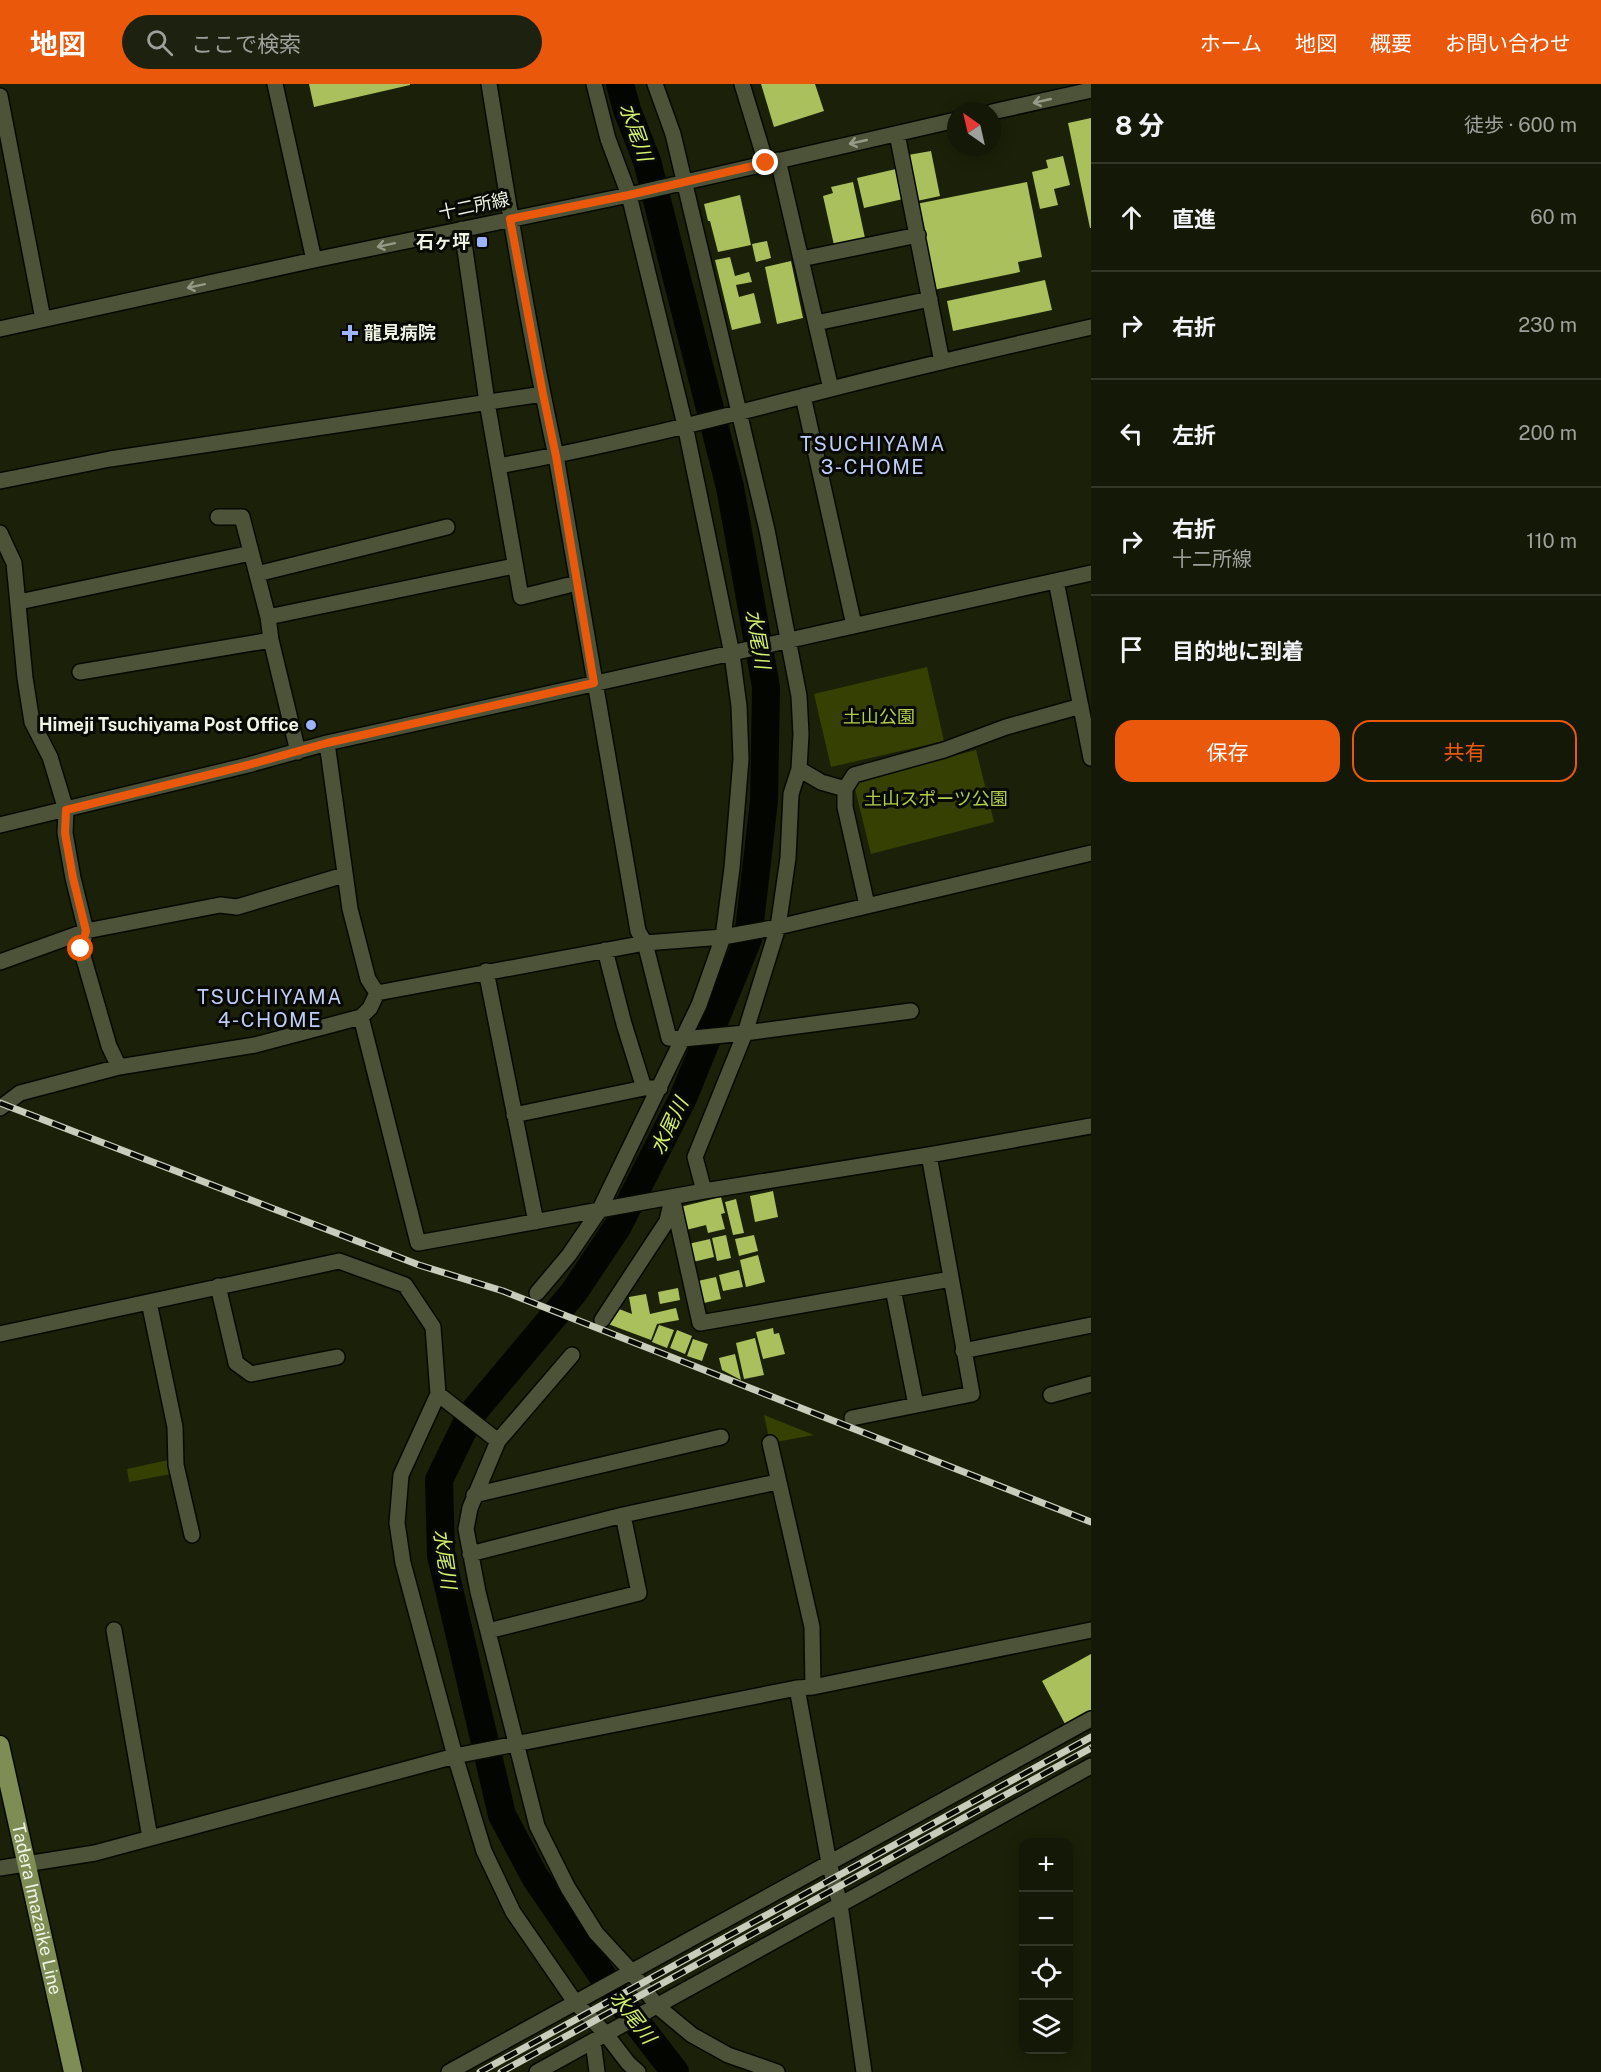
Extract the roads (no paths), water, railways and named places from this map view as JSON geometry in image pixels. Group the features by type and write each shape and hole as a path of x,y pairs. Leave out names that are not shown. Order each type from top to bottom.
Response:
{"main road":[{"name":"Tadera Imazaike Line","path":"0,1745 73,2072"}],"street":[{"path":"275,84 314,260"},
{"path":"489,84 510,219 556,456 638,931 645,943 669,1038 683,1039 745,1033 911,1011"},
{"path":"537,1293 569,1255 599,1211 699,1005 723,937 732,868 741,759 739,706 732,654 685,425 629,195 608,139 594,84"},
{"path":"655,84 673,134 767,530 799,696 801,734 799,769 791,794 788,858 778,927 745,1033 695,1157 704,1191"},
{"path":"741,84 772,162 801,259 831,389"},
{"path":"1001,110 1091,90"},
{"path":"0,96 43,319"},
{"name":"十二所線","path":"0,329 314,260 629,195 947,122"},
{"path":"897,134 942,362"},
{"path":"462,229 487,402 521,597 577,583"},
{"path":"801,259 918,235"},
{"path":"816,323 930,299"},
{"path":"498,466 556,456 740,414 831,389 1091,327"},
{"path":"0,481 110,459 543,394"},
{"path":"803,396 854,625"},
{"path":"218,517 242,517 268,617 271,640 298,752"},
{"path":"257,574 447,527"},
{"path":"0,533 18,602 24,678 32,722 50,757 66,810 65,833 86,931 81,949 109,1047 119,1067"},
{"path":"18,602 251,554"},
{"path":"268,617 514,566"},
{"path":"0,825 327,743 1091,573"},
{"path":"1056,581 1091,758"},
{"path":"80,672 271,640"},
{"path":"867,905 845,807 845,789 854,775 944,750 1005,727 1081,706"},
{"path":"327,743 350,909 368,980 377,993"},
{"path":"799,769 820,782 845,789"},
{"path":"377,993 645,943 723,937 778,927 1091,853"},
{"path":"0,962 86,931 220,905 237,907 344,875"},
{"path":"605,950 624,1024 644,1088"},
{"path":"486,971 536,1222"},
{"path":"0,1108 20,1093 119,1067 255,1045 361,1017 370,1008 377,993"},
{"path":"361,1017 418,1243 704,1191 1091,1126"},
{"path":"514,1115 644,1088 660,1088"},
{"path":"852,1418 972,1394 929,1155"},
{"path":"672,1197 700,1323 951,1279"},
{"path":"602,1320 667,1221 672,1197"},
{"path":"0,1334 339,1261 405,1285 433,1327 438,1394 400,1476 397,1523 404,1563 455,1755 484,1851 513,1912 599,2037 638,2072"},
{"path":"218,1286 236,1363 251,1374 337,1357"},
{"path":"893,1289 916,1405"},
{"path":"149,1302 175,1427 176,1465 192,1535"},
{"path":"963,1351 1091,1325"},
{"path":"572,1355 498,1441 474,1495 466,1529 478,1592 537,1826 596,1933 631,1971 657,2006 692,2035 728,2055 777,2072"},
{"path":"1051,1395 1091,1384"},
{"path":"438,1394 498,1441"},
{"path":"474,1495 721,1437"},
{"path":"770,1443 777,1482 812,1627 813,1687"},
{"path":"470,1554 623,1515 777,1482"},
{"path":"488,1631 639,1593 623,1515"},
{"path":"114,1630 150,1838"},
{"path":"0,1868 95,1853 455,1755 797,1688 813,1687 1091,1630"},
{"path":"797,1688 830,1863 840,1904 864,2072"},
{"path":"449,2072 1091,1719"},
{"path":"537,2072 1091,1766"},
{"path":"597,2072 599,2037"}],"waterway":[{"name":"水尾川","path":"620,84 627,110 647,161 730,487 766,687 764,801 748,939 683,1098 618,1226 574,1292 470,1416 439,1480 441,1555 502,1815 535,1877 617,1997 675,2072"}],"railway":[{"path":"0,1103 419,1265 503,1291 1091,1522"},
{"path":"480,2072 1091,1737"},
{"path":"501,2072 1091,1748"}],"place":[{"name":"石ヶ坪","path":"482,242"},
{"name":"龍見病院","path":"350,333"},
{"name":"Himeji Tsuchiyama Post Office","path":"311,725"}],"district":[{"name":"TSUCHIYAMA 3-CHOME","path":"873,456"},
{"name":"TSUCHIYAMA 4-CHOME","path":"270,1008"}],"park label":[{"name":"土山公園","path":"879,717"},
{"name":"土山スポーツ公園","path":"936,799"}]}
